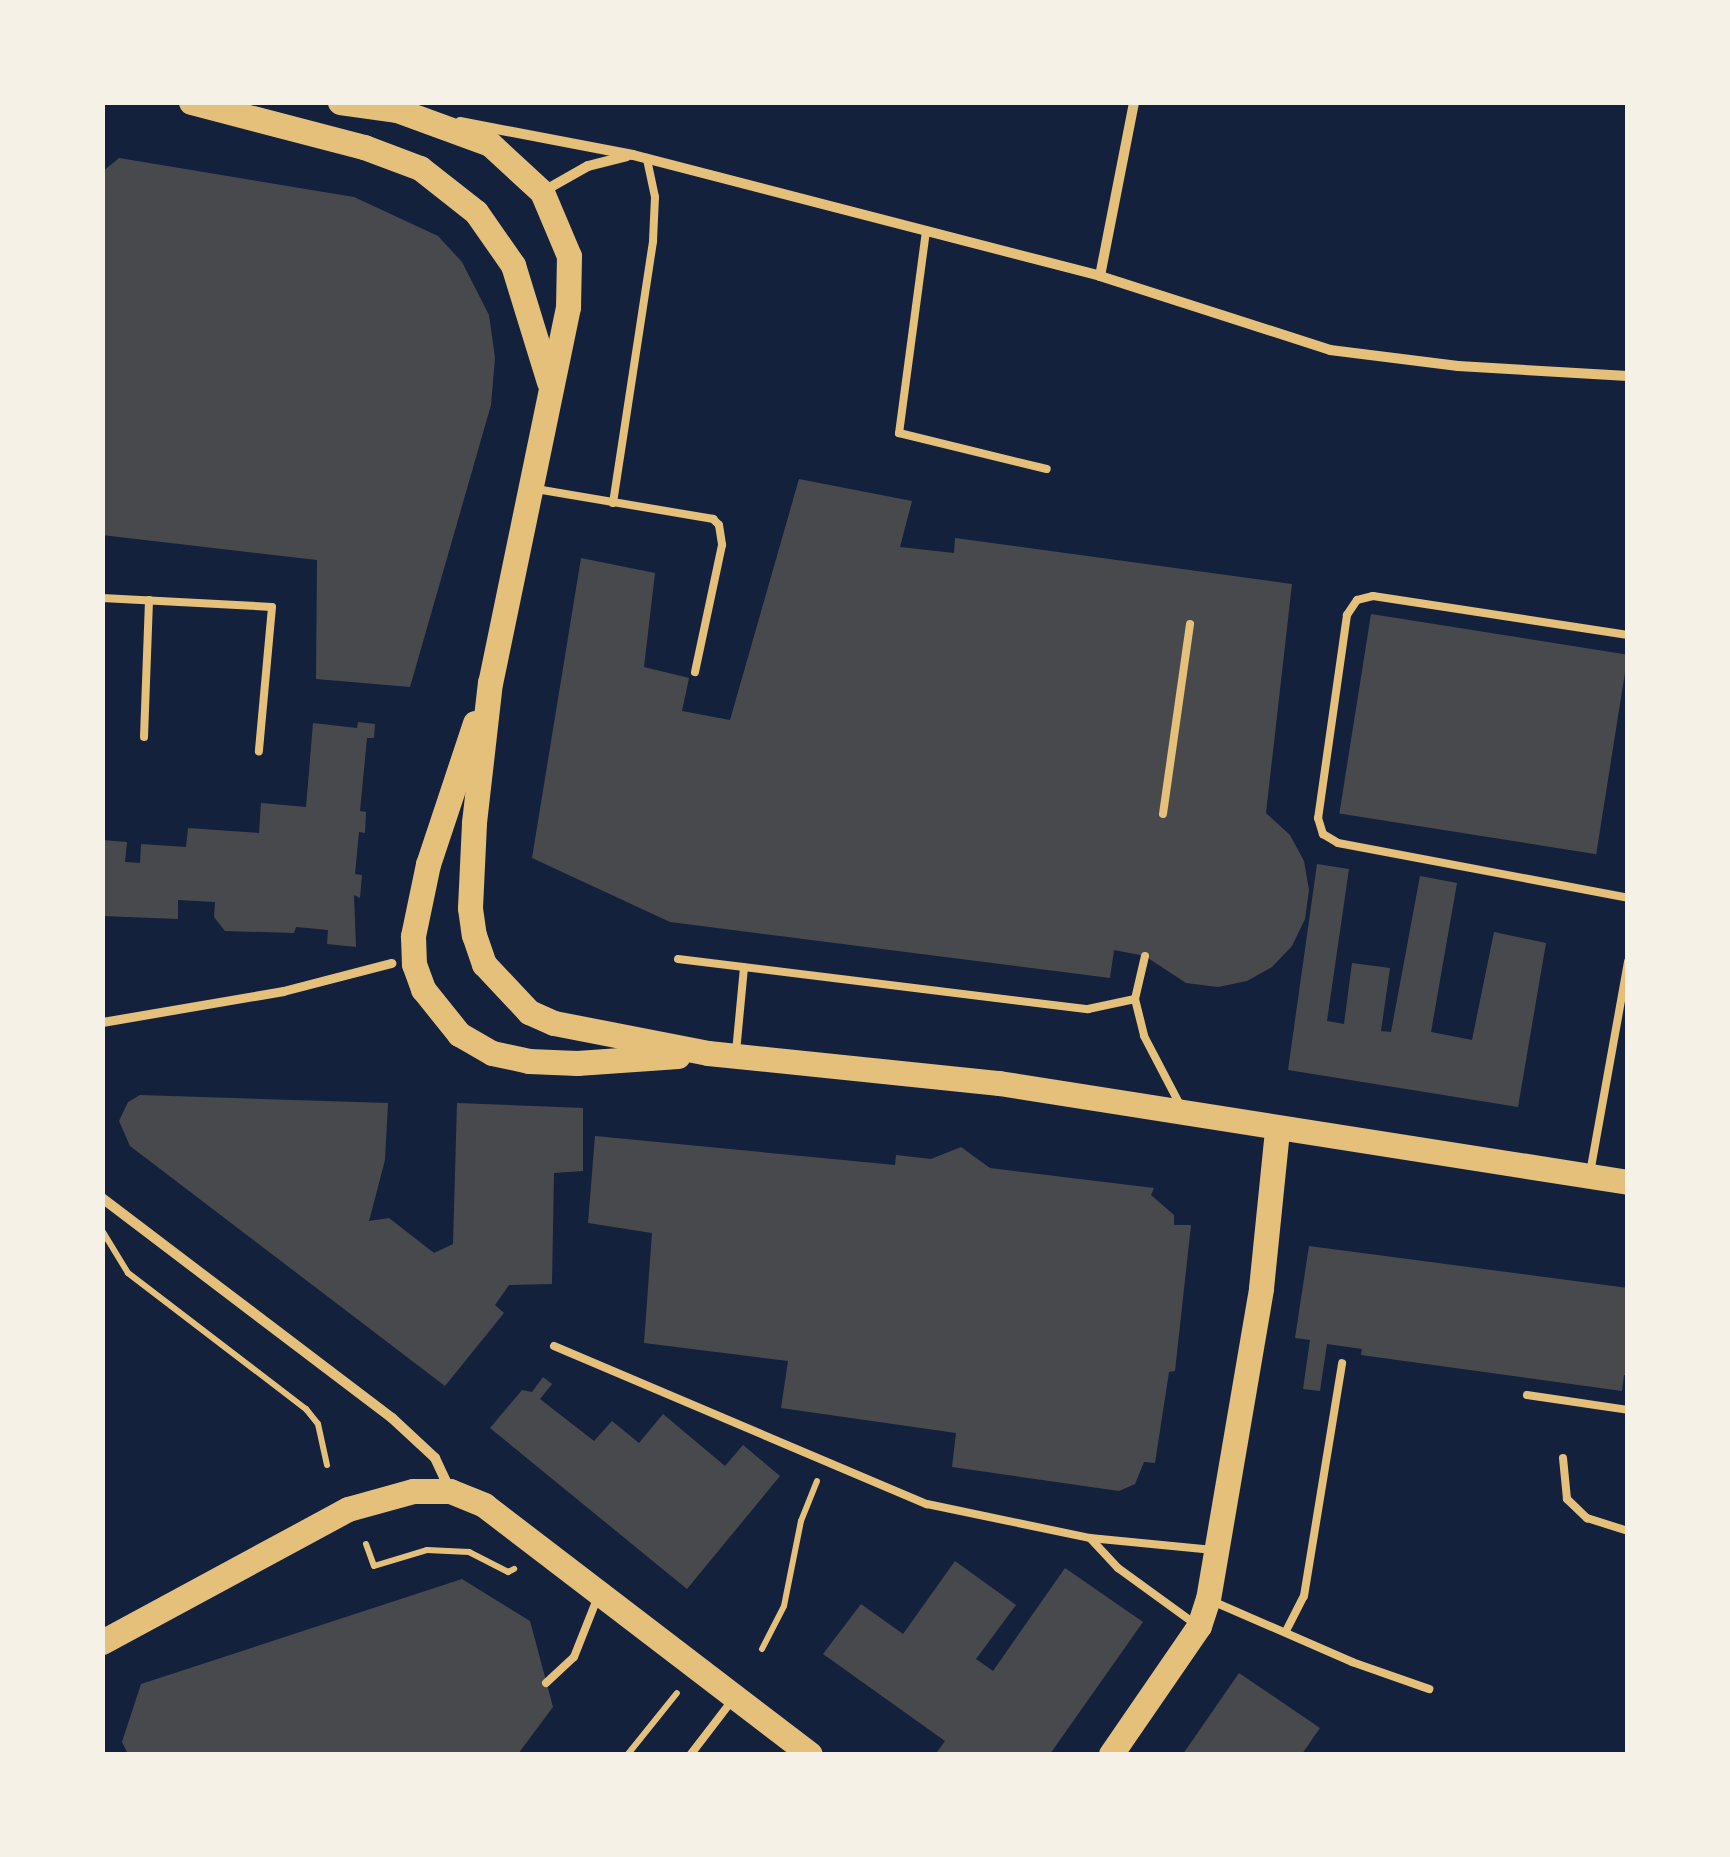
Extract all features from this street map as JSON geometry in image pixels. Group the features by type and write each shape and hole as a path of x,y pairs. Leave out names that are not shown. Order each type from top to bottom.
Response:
{"main road":[{"path":"190,102 364,147 420,168 476,212 513,265 551,387"},
{"path":"340,102 397,110 490,144 542,192 569,256 568,306 490,682 470,908 484,964 529,1012 554,1023 708,1053 999,1083 1277,1130 1628,1182"},
{"path":"490,682 428,864 413,936 414,964 423,990 459,1034 492,1052 530,1061 577,1063 708,1053"},
{"path":"1112,1754 1199,1626 1208,1599 1262,1288 1277,1130"},
{"path":"102,1642 348,1509 414,1491 450,1491 484,1505 810,1754"}],"street":[{"path":"1100,276 1134,102"},
{"path":"397,110 633,154 1100,276 1330,350 1458,366 1628,376"},
{"path":"542,192 588,166 633,154"},
{"path":"102,1022 283,991 390,963"},
{"path":"102,1198 392,1418 435,1458 450,1491"}],"lane":[{"path":"614,502 652,241 654,198 647,158"},
{"path":"926,231 899,432 1047,469"},
{"path":"531,488 713,520 720,525 722,545 695,672"},
{"path":"1628,635 1373,596 1357,600 1348,615 1318,818 1323,834 1338,843 1628,898"},
{"path":"102,598 272,607 259,750"},
{"path":"144,737 149,600"},
{"path":"1162,814 1190,624"},
{"path":"1146,956 1136,999 1144,1036 1184,1114"},
{"path":"678,958 1088,1008 1136,999"},
{"path":"1590,1176 1628,961"},
{"path":"735,1056 744,966"},
{"path":"554,1346 829,1458 928,1504 1090,1538 1216,1550"},
{"path":"1286,1631 1304,1596 1342,1363"},
{"path":"1528,1395 1628,1410"},
{"path":"1563,1458 1567,1499 1587,1518 1628,1531"},
{"path":"1090,1538 1118,1568 1199,1626"},
{"path":"546,1683 574,1657 599,1591"},
{"path":"1208,1599 1352,1662 1428,1688"},
{"path":"691,1754 735,1696"}],"path":[{"path":"102,1232 128,1273 318,1424 327,1464"},
{"path":"762,1649 784,1606 801,1521 829,1458"},
{"path":"366,1544 374,1566 427,1550 469,1552 508,1572 520,1566"},
{"path":"628,1754 698,1667"}],"building":[{"path":"119,158 354,197 438,236 462,262 489,315 495,358 491,405 410,687 316,679 317,560 102,535 102,172"},
{"path":"799,479 912,501 900,547 954,553 955,538 1292,584 1266,813 1290,835 1304,861 1309,890 1305,919 1292,946 1272,967 1247,981 1218,987 1186,983 1145,956 1114,950 1110,978 670,922 532,858 581,558 655,573 644,667 689,678 682,711 730,720"},
{"path":"1371,614 1628,655 1596,854 1339,814"},
{"path":"358,722 375,724 374,738 367,738 360,811 366,812 365,833 359,832 355,874 362,875 360,898 354,895 356,947 327,944 328,930 296,927 294,933 225,931 214,917 215,902 178,900 178,919 102,916 102,840 127,842 125,862 140,863 141,844 186,847 188,828 259,833 261,803 306,807 313,723 357,728"},
{"path":"1317,864 1349,869 1327,1021 1344,1024 1352,963 1390,968 1381,1031 1391,1032 1420,876 1457,883 1431,1032 1472,1040 1494,932 1546,943 1518,1107 1288,1070"},
{"path":"140,1095 388,1103 385,1160 369,1221 389,1218 434,1253 453,1244 457,1103 583,1108 583,1171 554,1173 552,1284 509,1285 495,1305 504,1313 445,1386 130,1146 119,1121 128,1102"},
{"path":"595,1136 895,1165 896,1155 931,1159 961,1147 990,1168 1154,1188 1151,1195 1174,1215 1174,1225 1191,1225 1175,1371 1169,1372 1155,1463 1144,1462 1135,1484 1119,1491 952,1467 956,1433 781,1408 788,1361 644,1343 652,1233 588,1223"},
{"path":"1309,1246 1628,1288 1628,1375 1624,1375 1622,1391 1361,1355 1362,1349 1327,1344 1320,1391 1303,1389 1310,1340 1295,1338"},
{"path":"543,1377 552,1384 540,1399 594,1441 612,1421 639,1443 663,1414 725,1466 743,1445 780,1476 687,1589 490,1428 522,1390 532,1392"},
{"path":"955,1561 1016,1605 976,1659 993,1671 1065,1568 1143,1622 1050,1754 941,1754 937,1752 945,1741 823,1654 861,1604 903,1634"},
{"path":"462,1579 530,1621 553,1707 518,1754 128,1754 122,1742 141,1684"},
{"path":"1239,1673 1320,1728 1302,1754 1183,1754"}]}
